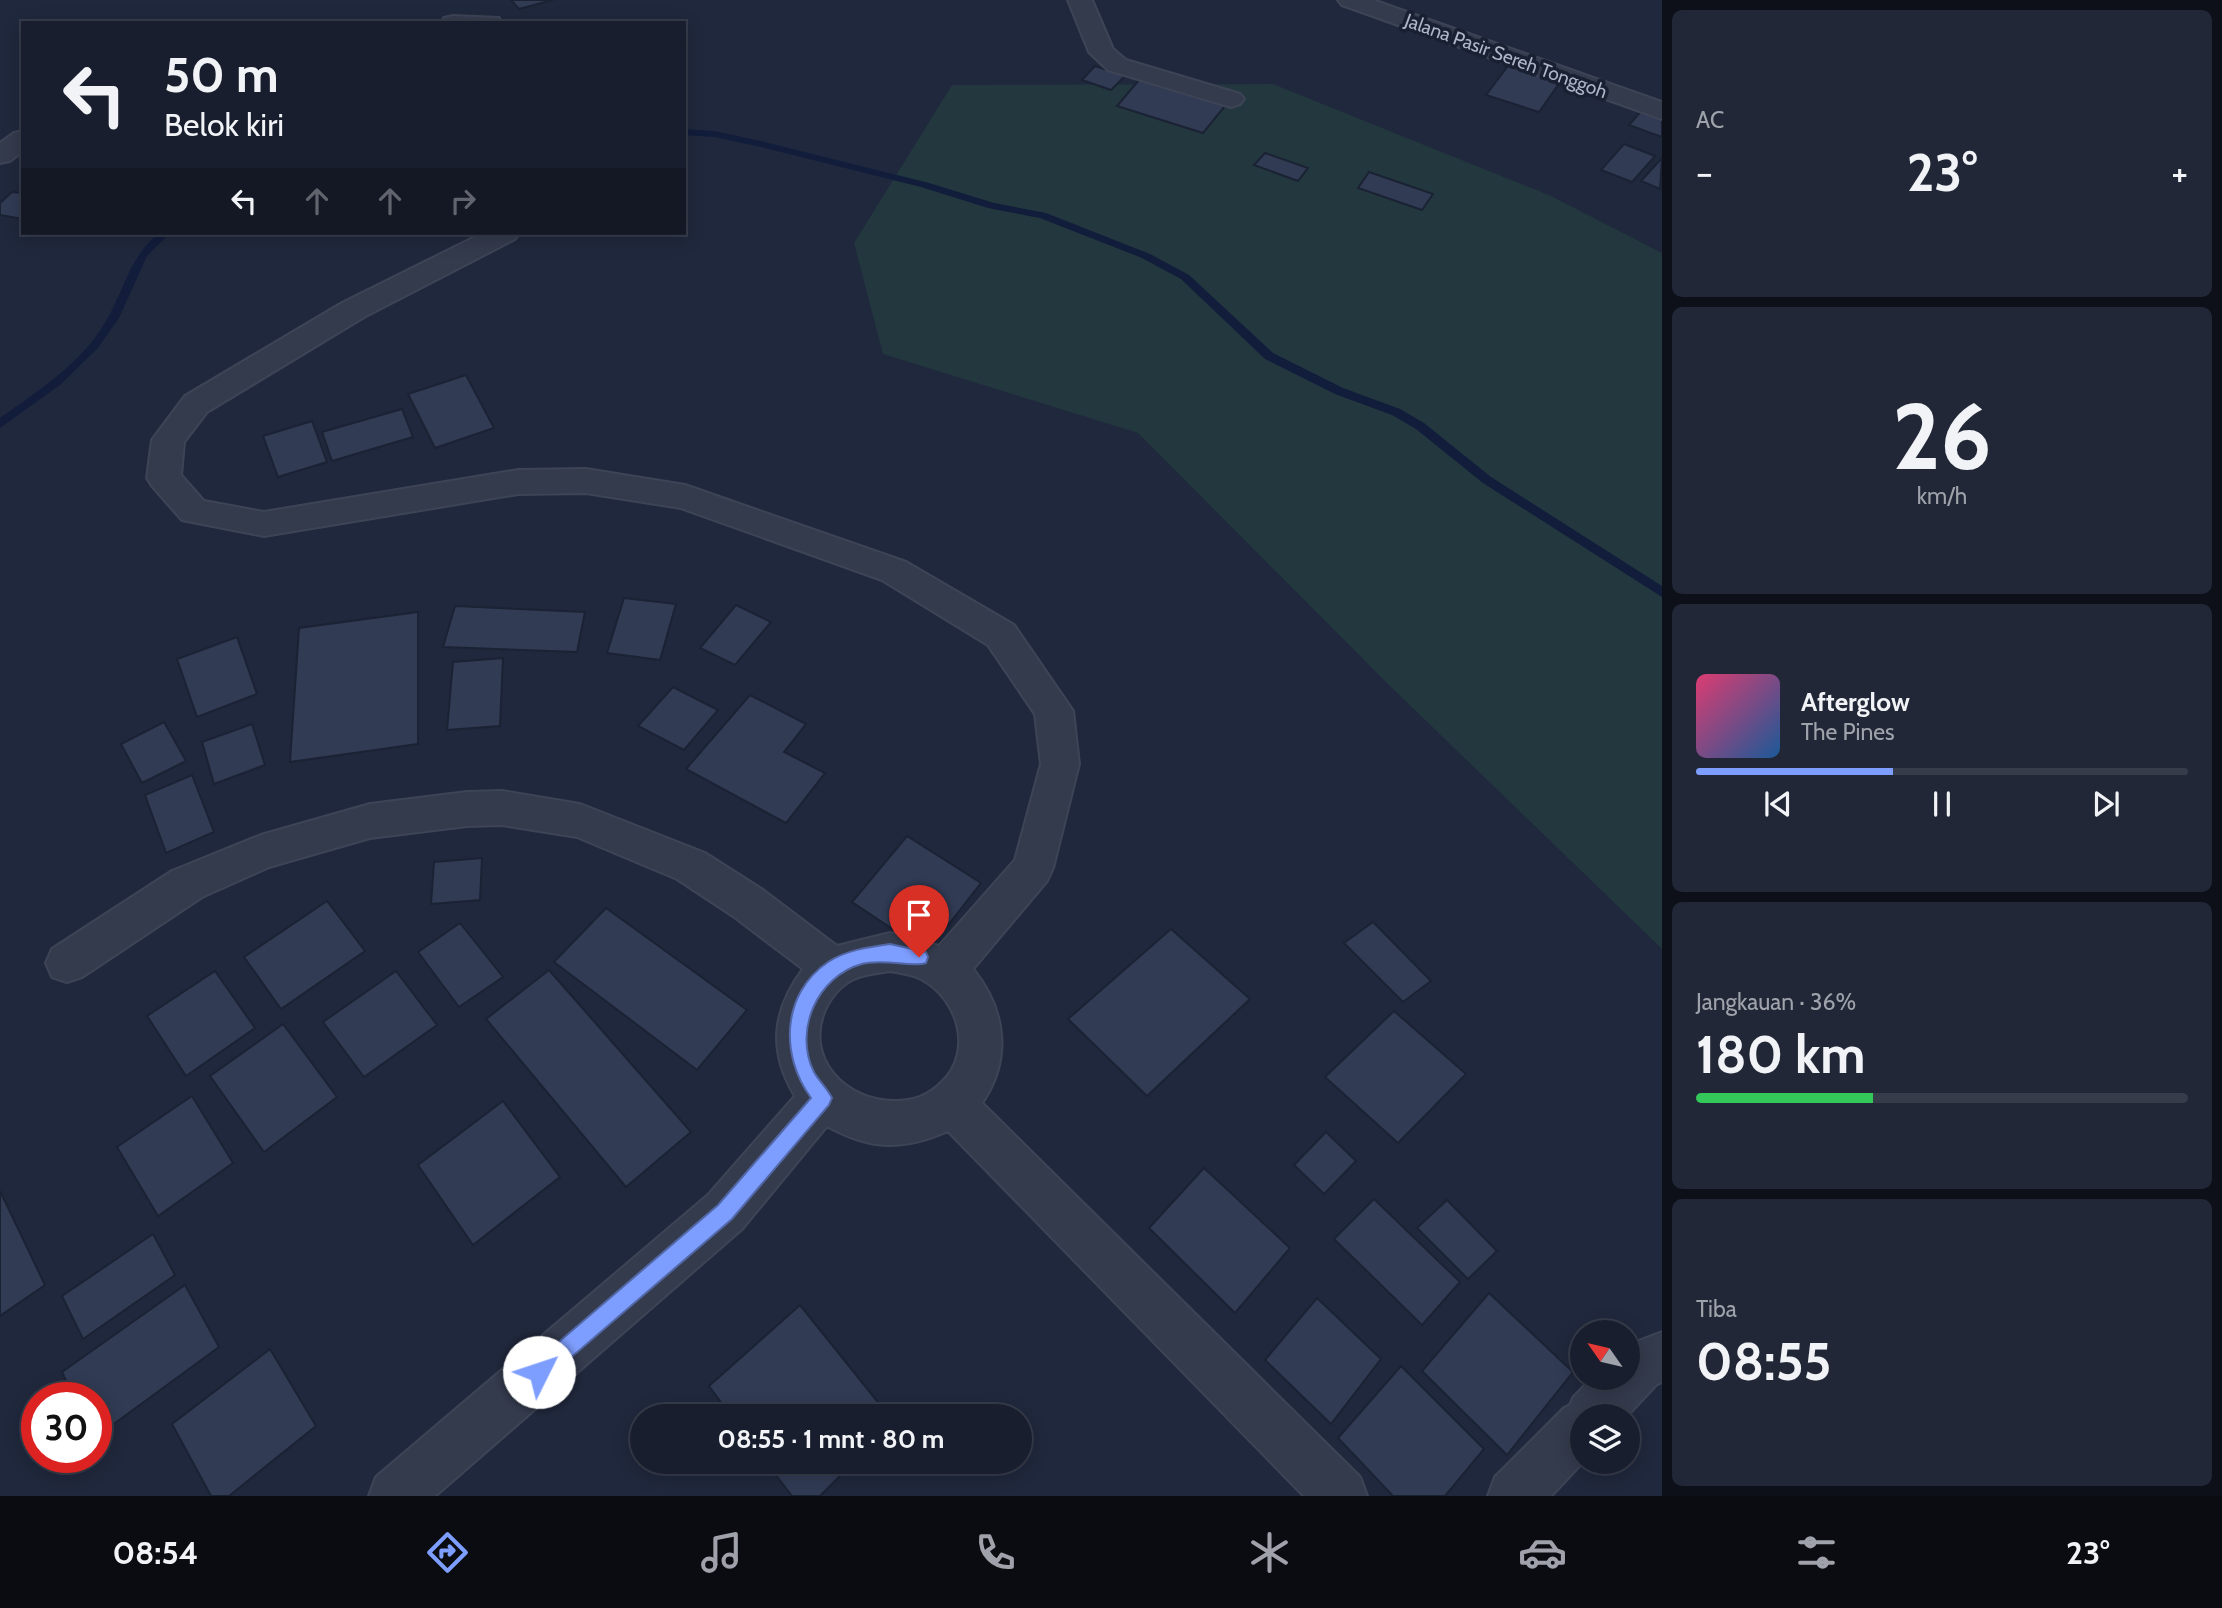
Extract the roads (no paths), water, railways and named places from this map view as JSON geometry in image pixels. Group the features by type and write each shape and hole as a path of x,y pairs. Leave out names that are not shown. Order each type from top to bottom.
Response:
{"street":[{"path":"473,0 486,21"},
{"path":"1080,0 1102,52 1117,65 1231,99"},
{"name":"Jalana Pasir Sereh Tonggoh","path":"1349,0 1662,111"},
{"path":"0,155 21,140"},
{"path":"501,235 353,310 196,404 168,440 164,478 194,511 264,524 518,482 586,481 685,498 894,572 1001,635 1054,710 1060,764 1034,868 945,971"},
{"path":"67,963 187,884 261,852 370,821 467,809 502,808 580,821 691,866 748,903 834,968"},
{"path":"890,952 919,957 945,971 967,993 979,1020 981,1051 972,1080 952,1104 922,1121 886,1126 851,1118 822,1098 807,1077 798,1053 797,1029 803,1006 816,984 834,968 861,956 890,952"},
{"path":"395,1496 725,1212 822,1098"},
{"path":"952,1104 1341,1496"},
{"path":"1603,1404 1640,1366 1662,1357"},
{"path":"1514,1496 1570,1438"}],"waterway":[{"path":"686,132 714,134 761,144 925,185 992,206 1042,215 1146,256 1185,277 1269,356 1339,391 1396,412 1420,426 1487,480 1662,592"},
{"path":"0,424 83,359 105,332 143,254 162,235"}]}
